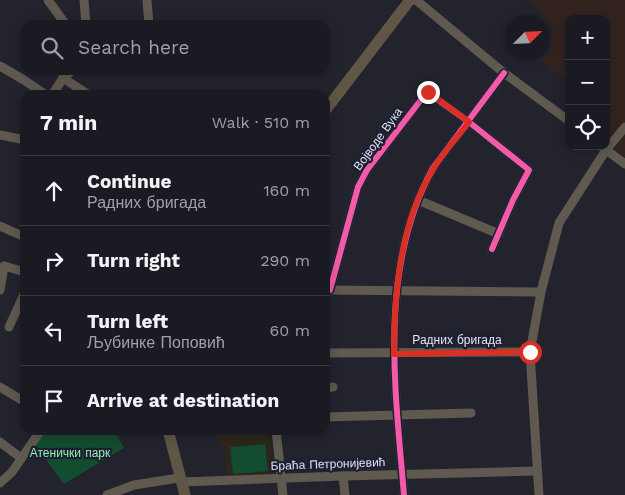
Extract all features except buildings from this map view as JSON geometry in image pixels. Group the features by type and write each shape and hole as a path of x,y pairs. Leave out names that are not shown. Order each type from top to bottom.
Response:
{"main road":[{"path":"330,104 410,0"},
{"path":"169,435 185,495"}],"street":[{"path":"48,0 62,20"},
{"path":"84,0 86,20"},
{"path":"147,0 149,20"},
{"path":"416,0 504,73 565,119"},
{"path":"0,66 39,90"},
{"path":"404,495 394,354 396,290 409,221 433,168 504,73"},
{"path":"55,90 66,75"},
{"path":"63,78 81,90"},
{"name":"Војводе Вука","path":"330,283 358,188 367,170 428,92 469,122"},
{"path":"469,122 529,170 512,200 500,234 492,249"},
{"path":"610,141 625,127"},
{"path":"0,135 20,139"},
{"path":"539,495 530,352 541,292 559,223 602,150"},
{"path":"606,150 625,164"},
{"path":"418,200 500,234"},
{"path":"0,226 20,235"},
{"path":"0,290 4,266 20,271"},
{"path":"330,290 541,292"},
{"path":"9,327 20,303"},
{"name":"Радних бригада","path":"330,352 394,354 530,352"},
{"path":"0,387 20,399"},
{"path":"330,417 471,413"},
{"path":"0,483 12,472 37,435"},
{"path":"277,435 283,495"},
{"path":"0,442 21,458"},
{"name":"Браћа Петронијевић","path":"106,495 134,485 180,480 537,471"},
{"path":"343,476 346,495"}],"shaded area":[{"path":"525,0 625,0 625,157 610,147 610,15 565,15 565,79 540,60 550,60 553,30 550,25 550,15 544,15"},
{"path":"216,435 270,435 275,474 227,476 224,447 220,446"}],"green space":[{"name":"Атенички парк","path":"42,435 117,435 124,448 64,484 35,445"},
{"path":"265,444 268,471 233,474 230,447"}],"cycle path":[{"path":"404,495 397,412 394,328 397,287 404,246 416,206 433,168 504,73"},
{"path":"330,290 358,187 367,170 427,92 469,122 529,170 513,200 492,249"}],"route":[{"path":"428,92 469,122 433,168 423,186 409,221 396,290 394,354 530,352"}]}
